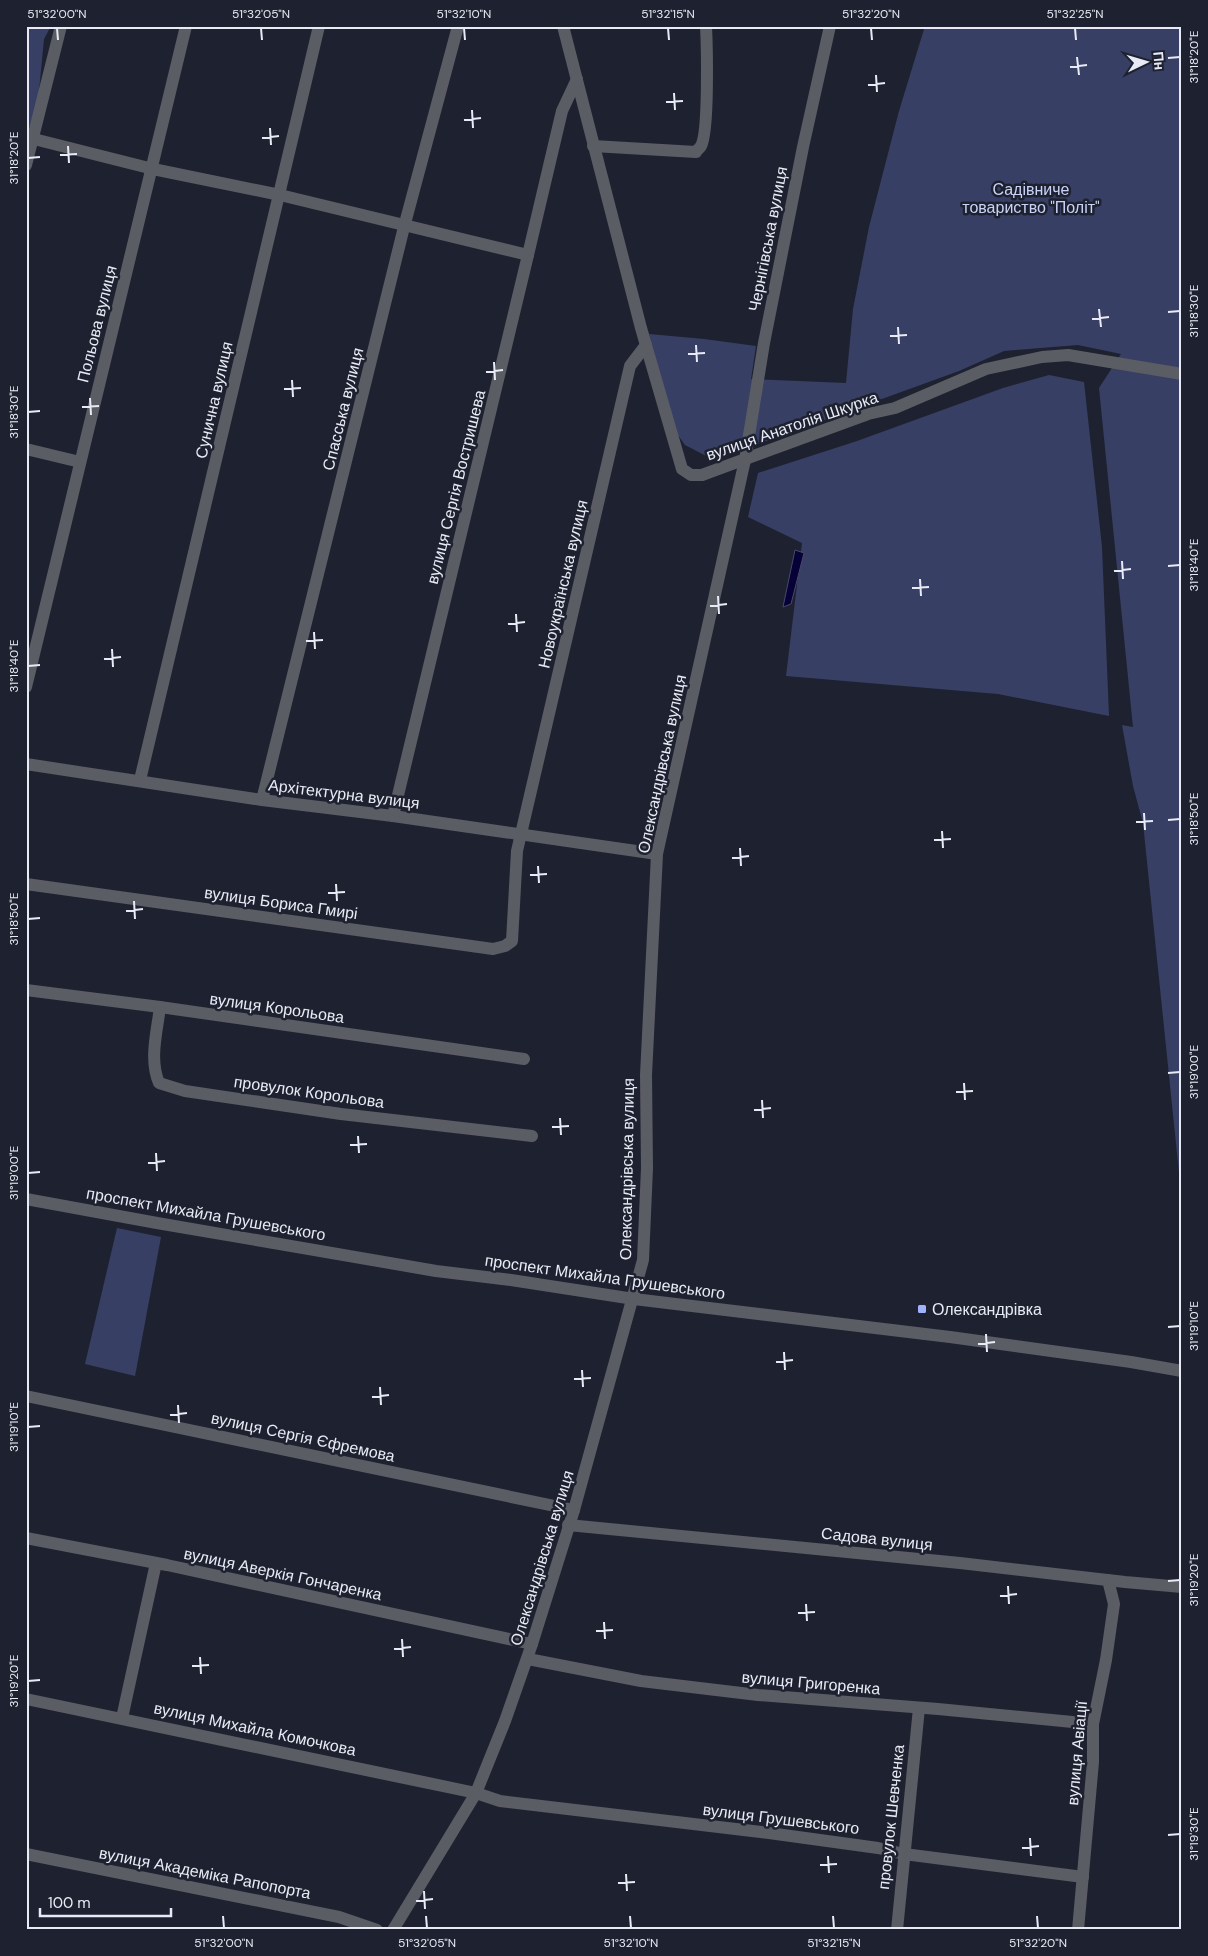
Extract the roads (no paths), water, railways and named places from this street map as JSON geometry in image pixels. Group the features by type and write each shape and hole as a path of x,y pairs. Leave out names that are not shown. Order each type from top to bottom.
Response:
{"street":[{"path":"26,165 30,137 60,26"},
{"name":"Польова вулиця","path":"26,687 186,26"},
{"name":"Сунична вулиця","path":"140,780 319,26"},
{"name":"Спасська вулиця","path":"262,800 404,227 458,26"},
{"name":"вулиця Анатолія Шкурка","path":"563,26 646,345 682,469 691,475 702,475 868,414 895,408 986,369 1042,357 1068,354 1182,374"},
{"path":"593,146 696,152 702,145 704,125 706,26"},
{"name":"Чернігівська вулиця","path":"745,460 768,323 803,147 830,26"},
{"name":"вулиця Сергія Востришева","path":"393,816 528,255 548,163 562,111 576,79"},
{"path":"30,137 152,169 280,195 404,227 528,255"},
{"name":"Новоукраїнська вулиця","path":"521,834 630,366 646,345"},
{"path":"26,449 80,462"},
{"name":"Олександрівська вулиця","path":"393,1930 476,1792 528,1659 574,1510 634,1299 643,1260 647,1168 646,1075 657,854 745,460"},
{"name":"Архітектурна вулиця","path":"26,764 262,800 393,816 657,854"},
{"name":"вулиця Бориса Гмирі","path":"26,884 493,949 512,942 517,851 521,834"},
{"name":"вулиця Корольова","path":"26,990 160,1007 524,1059"},
{"name":"провулок Корольова","path":"160,1007 153,1062 160,1083 167,1086 185,1091 341,1114 532,1136"},
{"name":"проспект Михайла Грушевського","path":"26,1198 157,1223 436,1271 511,1280 634,1299 1131,1362 1182,1371"},
{"name":"вулиця Сергія Єфремова","path":"26,1396 574,1510"},
{"name":"Садова вулиця","path":"568,1526 960,1563 1182,1587"},
{"name":"вулиця Аверкія Гончаренка","path":"26,1538 156,1563 532,1644"},
{"path":"122,1718 156,1563"},
{"name":"вулиця Авіації","path":"1078,1930 1093,1762 1093,1724 1106,1660 1114,1604 1108,1580"},
{"name":"вулиця Григоренка","path":"528,1659 640,1681 758,1695 1093,1724"},
{"name":"вулиця Михайла Комочкова","path":"26,1699 476,1792"},
{"name":"провулок Шевченка","path":"897,1930 919,1708"},
{"name":"вулиця Грушевського","path":"476,1792 500,1801 878,1848 904,1854 1083,1877"},
{"name":"вулиця Академіка Рапопорта","path":"26,1854 339,1916 377,1930"}],"place":[{"name":"Олександрівка","path":"922,1309"}],"park label":[{"name":"Садівниче товариство \"Політ\"","path":"1031,198"}]}
